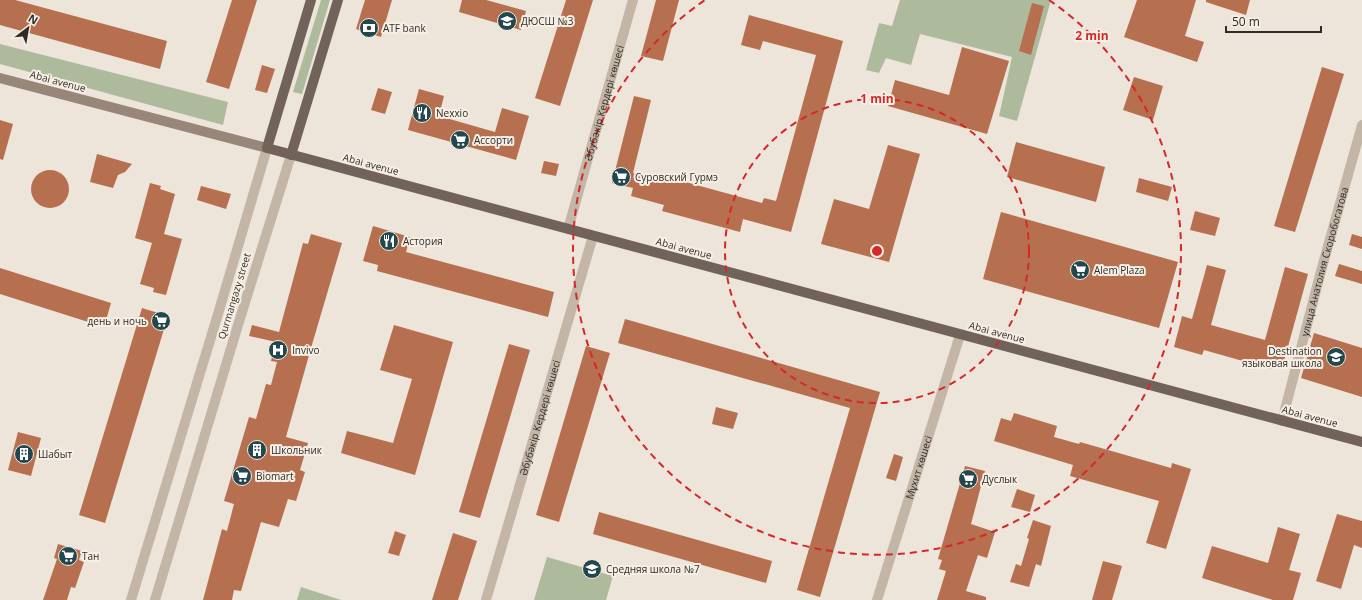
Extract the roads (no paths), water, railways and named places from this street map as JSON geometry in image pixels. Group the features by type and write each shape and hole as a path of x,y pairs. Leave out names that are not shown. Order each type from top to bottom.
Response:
{"main road":[{"name":"Qurmangazy street","path":"267,148 311,0"},
{"name":"Qurmangazy street","path":"292,155 338,0"},
{"name":"Abai avenue","path":"0,78 267,148 1362,442"}],"street":[{"name":"Әбубәкір Кердері көшесі","path":"568,229 633,0"},
{"name":"улица Анатолия Скоробогатова","path":"1282,421 1321,271 1359,144 1362,125"},
{"name":"Qurmangazy street","path":"131,600 267,148"},
{"name":"Qurmangazy street","path":"155,600 238,325 292,155"},
{"name":"Әбубәкір Кердері көшесі","path":"486,600 593,236"},
{"name":"Мұхит көшесі","path":"877,600 960,335"}],"place":[{"name":"ДЮСШ №3","path":"507,21"},
{"name":"ATF bank","path":"369,28"},
{"name":"Nexxio","path":"422,113"},
{"name":"Ассорти","path":"460,140"},
{"name":"Суровский Гурмэ","path":"621,177"},
{"name":"Астория","path":"389,241"},
{"name":"Alem Plaza","path":"1080,270"},
{"name":"день и ночь","path":"161,321"},
{"name":"Invivo","path":"278,350"},
{"name":"Destination языковая школа","path":"1336,357"},
{"name":"Школьник","path":"257,450"},
{"name":"Шабыт","path":"24,454"},
{"name":"Biomart","path":"242,476"},
{"name":"Дуслык","path":"968,479"},
{"name":"Тан","path":"68,556"},
{"name":"Средняя школа №7","path":"592,569"}]}
